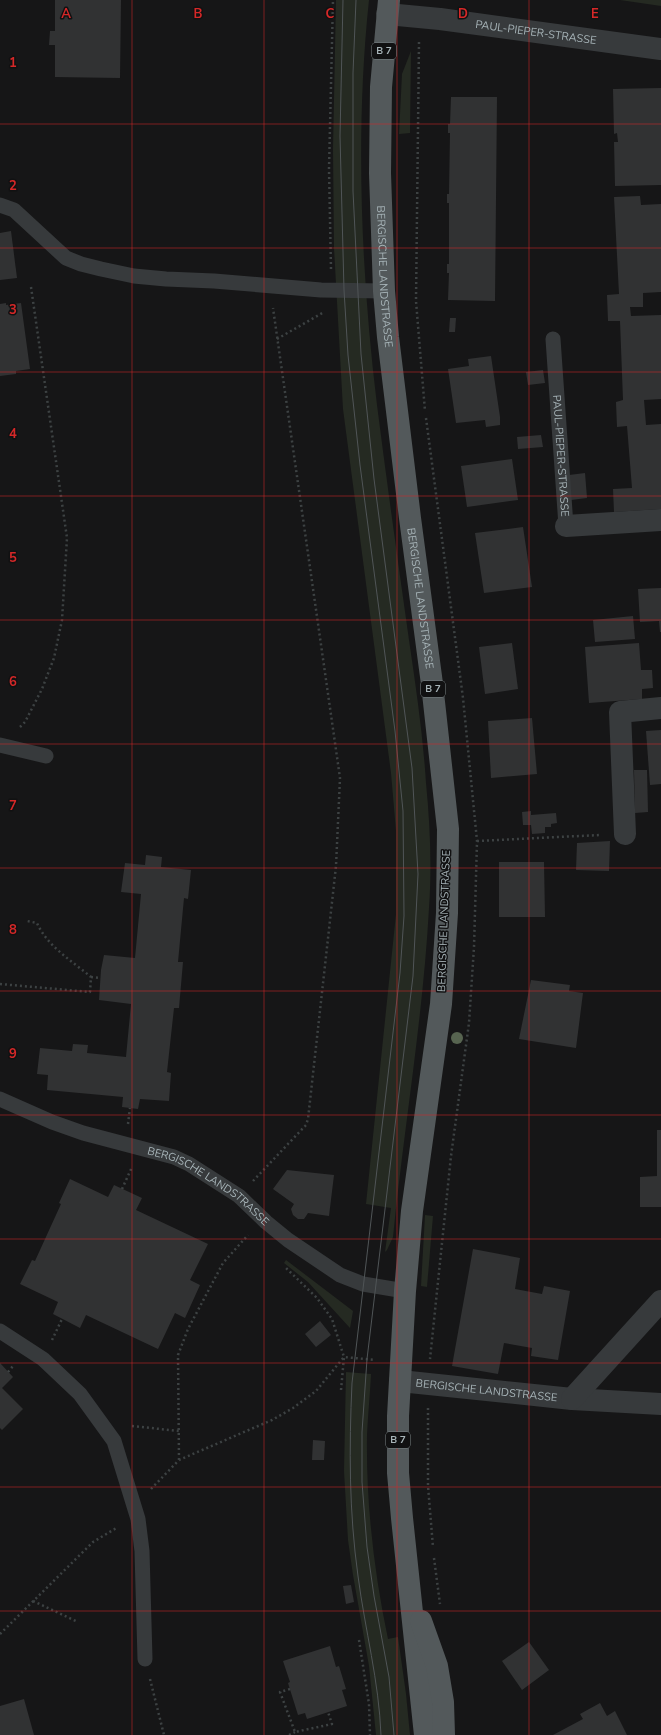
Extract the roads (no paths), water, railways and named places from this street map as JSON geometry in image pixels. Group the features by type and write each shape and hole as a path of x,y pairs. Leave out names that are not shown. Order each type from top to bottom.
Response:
{"main road":[{"name":"BERGISCHE LANDSTRASSE","path":"388,7 381,87 380,173 384,291 390,353 432,684 448,829 447,913 441,1004 412,1211 405,1291 400,1381 398,1473 424,1735"},
{"name":"BERGISCHE LANDSTRASSE","path":"410,1588 437,1666 443,1702 444,1735"}],"street":[{"name":"PAUL-PIEPER-STRASSE","path":"388,7 440,19 661,49"},
{"name":"PAUL-PIEPER-STRASSE","path":"566,526 661,520"},
{"path":"625,834 620,712 661,708"},
{"name":"BERGISCHE LANDSTRASSE","path":"572,1400 661,1301"},
{"name":"BERGISCHE LANDSTRASSE","path":"400,1381 572,1400 661,1404"}],"lane":[{"path":"0,205 14,210 66,258 81,264 134,276 331,290 384,291"},
{"name":"PAUL-PIEPER-STRASSE","path":"553,339 566,526"},
{"path":"2,746 46,756"},
{"name":"BERGISCHE LANDSTRASSE","path":"0,1098 52,1122 82,1133 174,1158 205,1172 239,1196 288,1240 340,1275 363,1284 405,1291"},
{"path":"0,1331 43,1359 80,1394 114,1441 138,1519 142,1551 145,1658"}],"tram line":[{"path":"343,0 340,136 344,290 348,355 360,465 395,731 403,811 404,916 400,973 352,1383 350,1432 350,1480 355,1552 378,1695 381,1735"},
{"path":"356,0 353,73 353,191 361,354 374,479 412,768 418,874 413,976 367,1359 362,1432 362,1482 367,1547 374,1596 389,1677 394,1735"}]}
